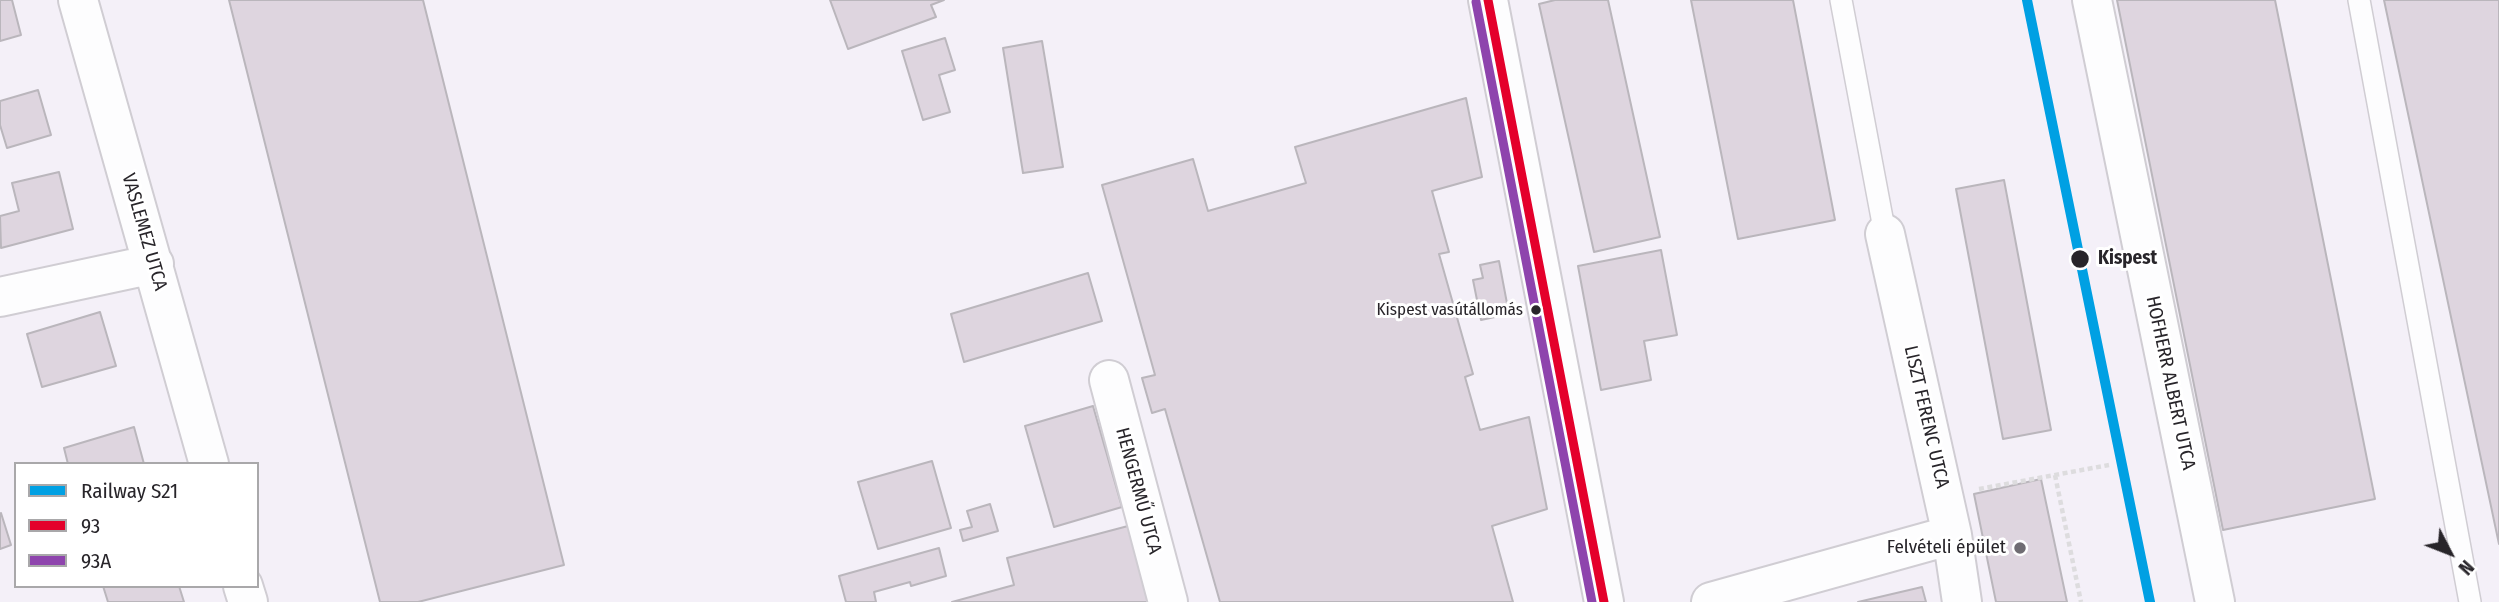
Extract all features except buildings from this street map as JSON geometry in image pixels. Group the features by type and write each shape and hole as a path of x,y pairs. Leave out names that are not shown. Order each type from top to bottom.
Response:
{"street":[{"name":"VASLEMEZ UTCA","path":"78,0 208,462"},
{"path":"1488,0 1604,602"},
{"name":"HOFHERR ALBERT UTCA","path":"2092,0 2215,602"},
{"name":"LISZT FERENC UTCA","path":"1885,234 1952,535 1962,602"},
{"path":"0,297 154,264"},
{"name":"HENGERMŰ UTCA","path":"1108,380 1168,602"},
{"path":"1711,602 1952,535"}],"lane":[{"path":"1841,0 1885,234"},
{"path":"2359,0 2470,602"}],"path":[{"path":"1943,496 2109,465"},
{"path":"2055,475 2081,602"}],"rail line":[{"name":"S21","path":"2027,0 2150,602"}],"transit line":[{"name":"93","path":"1488,0 1604,602"},
{"name":"93A","path":"1476,2 1592,602"}],"place":[{"name":"Kispest","path":"2080,259"},
{"name":"Kispest vasútállomás","path":"1536,310"},
{"name":"Felvételi épület","path":"2020,548"}]}
